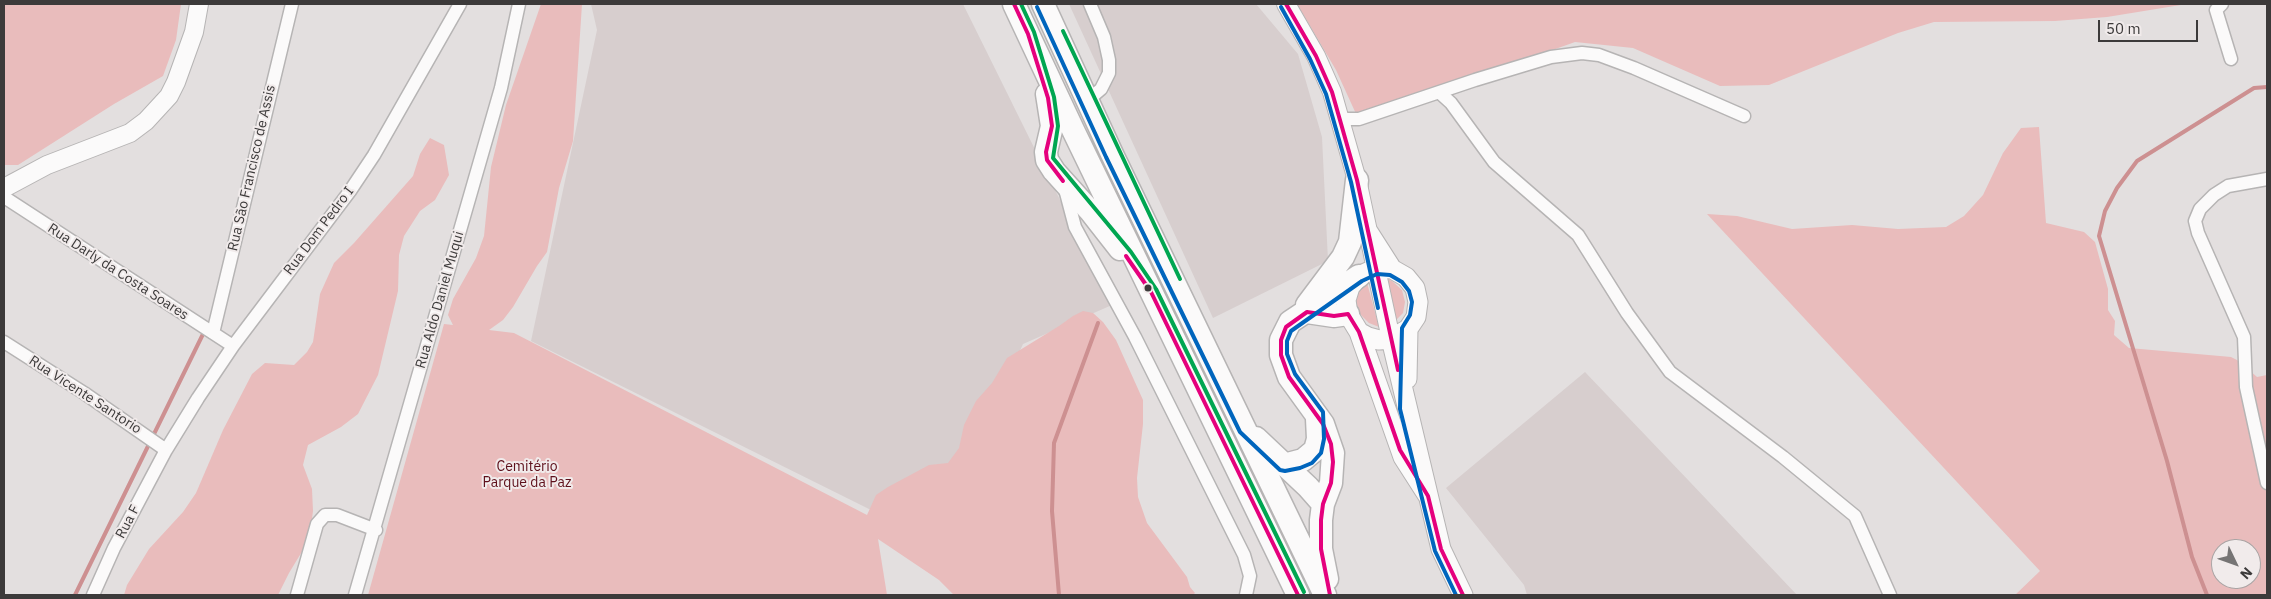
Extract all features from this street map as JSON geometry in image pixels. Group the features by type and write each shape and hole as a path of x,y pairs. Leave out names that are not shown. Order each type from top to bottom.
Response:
{"highway":[{"path":"1014,4 1298,595"},
{"path":"1043,4 1112,154 1325,595"},
{"path":"1028,34 1048,98 1052,118 1050,141 1046,152 1047,160 1063,181 1083,219 1126,256 1151,292"},
{"path":"1050,141 1063,131 1074,132 1087,135 1112,154"},
{"path":"1302,315 1344,257 1351,234 1356,180"},
{"path":"1330,595 1321,549 1322,512 1332,483 1333,453 1328,433 1289,377 1281,355 1281,340 1286,327 1302,315 1376,271"},
{"path":"1302,315 1334,316 1353,323"},
{"path":"1198,389 1214,403 1280,534 1288,539 1299,539 1322,512"},
{"path":"1284,465 1303,460 1315,450 1318,439 1317,415"},
{"path":"1246,429 1308,486 1322,512"}],"main road":[{"path":"4,188 47,165 130,133 146,121 169,96 176,82 194,32 199,4"},
{"path":"1286,4 1316,56 1332,92 1369,234 1406,408 1441,549 1462,595"},
{"path":"1353,323 1368,338 1391,339 1408,329 1416,317 1418,302 1415,288 1406,277 1376,271 1350,287 1346,300 1353,323 1400,450 1428,496"},
{"path":"1406,408 1408,329"}],"street":[{"name":"Rua São Francisco de Assis","path":"213,333 292,4"},
{"name":"Rua Dom Pedro I","path":"166,450 233,346 350,191 374,155 460,4"},
{"name":"Rua Aldo Daniel Muqui","path":"355,595 370,541 376,530 501,88 519,4"},
{"path":"1088,100 1101,89 1109,73 1109,60 1104,37 1090,4"},
{"path":"2222,4 2216,10 2230,59"},
{"path":"1340,119 1359,119 1551,57 1582,53 1599,54 1744,116"},
{"path":"1440,93 1451,104 1494,162 1578,235 1627,313 1670,372 1782,457 1855,516 1890,595"},
{"path":"2267,179 2228,186 2214,194 2200,209 2195,221 2198,233 2244,337 2246,387 2267,483"},
{"name":"Rua Darly da Costa Soares","path":"4,197 233,346"},
{"path":"1083,219 1135,337 1244,555 1250,576 1246,595"},
{"name":"Rua Vicente Santorio","path":"4,342 84,393 166,450"},
{"name":"Rua F","path":"93,595 114,548 166,450"},
{"path":"297,595 316,524 325,515 337,515 376,530"}],"shaded area":[{"path":"591,4 963,4 1112,305 1023,344 958,487 871,510 531,341 597,30"},
{"path":"1069,4 1256,4 1298,54 1322,137 1328,261 1213,318"},
{"path":"1585,372 1797,595 1527,595 1524,585 1446,488"}],"green space":[{"path":"4,4 181,4 176,40 163,76 114,104 18,165 4,165"},
{"name":"Cemitério Parque da Paz","path":"541,4 582,4 573,141 559,188 547,252 513,307 503,320 489,330 514,333 867,515 876,495 888,487 929,465 948,463 959,448 964,425 976,401 992,383 1007,358 1073,316 1083,311 1093,313 1103,322 1116,340 1143,400 1143,424 1137,478 1138,497 1147,523 1187,577 1190,587 1195,593 1193,595 954,595 939,580 878,539 887,595 368,595 444,324 453,325 448,315 453,299 476,258 484,236 491,167 506,105"},
{"path":"1297,4 2187,4 2107,17 2055,21 1934,22 1898,33 1769,85 1720,86 1633,48 1575,42 1365,117 1357,116 1336,70"},
{"path":"2039,127 2046,223 2084,232 2095,242 2108,289 2108,310 2115,321 2114,335 2129,348 2231,357 2239,361 2257,377 2267,375 2267,595 2015,595 2040,571 1707,214 1737,216 1792,229 1852,225 1898,229 1946,227 1964,216 1983,195 2003,153 2021,128"},
{"path":"430,138 444,145 449,175 435,200 420,211 404,236 399,255 398,291 378,375 358,414 341,427 308,445 303,465 312,489 313,511 309,540 278,595 124,595 127,585 149,549 183,512 196,493 223,430 252,374 265,363 294,365 307,352 313,342 320,294 334,263 413,176 420,154"},
{"path":"1382,276 1392,281 1402,290 1405,302 1403,313 1394,322"},
{"path":"1366,279 1379,327 1369,323 1360,314 1355,301 1360,286"}],"waterway":[{"path":"2207,595 2192,557 2167,461 2099,236 2105,211 2117,188 2137,161 2254,88 2267,87"},
{"path":"1059,595 1052,511 1054,443 1098,323"},
{"path":"75,595 205,330"}],"transit line":[{"path":"1014,4 1028,34 1048,98 1052,126 1046,152 1047,160 1063,181"},
{"path":"1021,4 1034,32 1054,97 1058,126 1053,158 1131,252 1156,289 1304,592"},
{"path":"1286,4 1316,56 1332,92 1357,180 1398,370"},
{"path":"1037,7 1106,157 1240,432 1280,470 1300,468 1312,463 1321,453 1324,439 1323,412 1295,374 1287,354 1287,341 1291,331 1362,281 1377,274 1390,275 1402,282 1409,291 1412,302 1410,315 1402,328 1400,409 1435,551 1456,595"},
{"path":"1281,7 1310,59 1326,94 1351,182 1378,308"},
{"path":"1063,31 1180,279"},
{"path":"1126,256 1151,292 1298,595"},
{"path":"1330,595 1321,549 1321,520 1323,504 1331,483 1333,462 1331,444 1323,424 1289,377 1281,355 1281,340 1286,327 1307,312 1334,316 1348,314 1359,332 1400,450 1428,496 1441,549 1463,595"}]}
